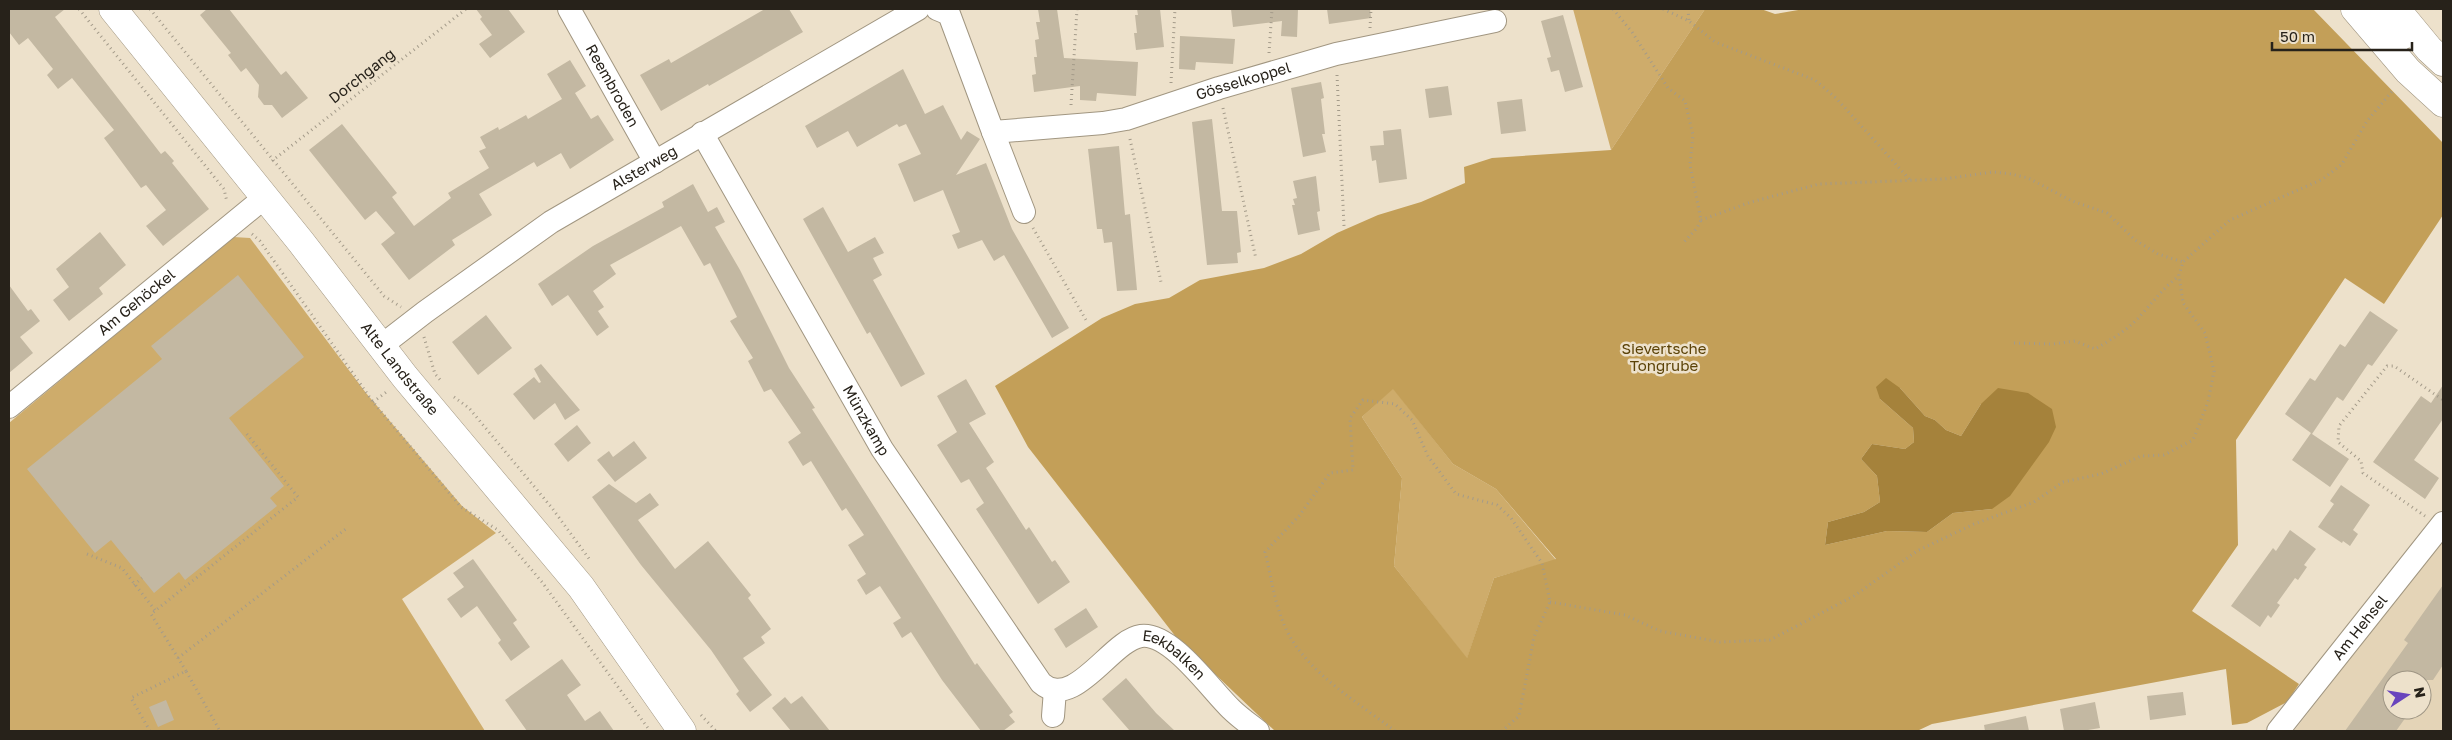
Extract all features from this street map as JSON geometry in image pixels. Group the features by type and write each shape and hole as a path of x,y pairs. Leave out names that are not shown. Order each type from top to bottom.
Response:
{"main road":[{"name":"Alte Landstraße","path":"113,9 381,346 581,587 682,731"},
{"path":"2355,9 2408,71 2443,103"},
{"path":"2396,9 2429,49 2443,62"}],"street":[{"name":"Reembroden","path":"568,9 654,162"},
{"name":"Alsterweg","path":"381,346 425,312 551,222 918,9"},
{"path":"937,9 949,14 1024,212"},
{"path":"2380,9 2400,34 2434,68 2443,74"},
{"name":"Gösselkoppel","path":"993,132 1070,126 1126,119 1170,106 1219,88 1336,54 1495,21"},
{"name":"Münzkamp","path":"702,133 882,449 1036,678 1044,686 1055,690"},
{"name":"Am Gehöckel","path":"9,407 264,198"},
{"name":"Am Hehsel","path":"2278,731 2442,525"},
{"name":"Eekbalken","path":"1055,690 1066,689 1078,683 1133,638 1151,636 1173,649 1232,710 1258,731"},
{"path":"1053,716 1055,690"}],"path":[{"path":"79,9 224,189 228,205"},
{"path":"150,9 384,296 406,312"},
{"name":"Dorchgang","path":"272,161 466,9"},
{"path":"1070,126 1077,9"},
{"path":"1170,106 1175,9"},
{"path":"1268,74 1272,9"},
{"path":"1613,9 1632,32 1668,88 1685,101 1693,135 1690,166 1701,220 1697,228 1684,242"},
{"path":"1663,9 1689,21 1715,42 1815,80 1836,98 1870,139 1912,182"},
{"path":"1688,9 1689,21"},
{"path":"1336,54 1344,226"},
{"path":"1550,602 1625,615 1660,631 1720,642 1770,640 1854,596 1917,552 1974,524 2034,502 2063,482 2101,474 2141,456 2164,455 2193,440 2208,402 2214,371 2205,332 2183,303 2180,275 2183,262 2230,220 2323,179 2342,164 2367,121 2408,71"},
{"path":"1219,88 1256,259"},
{"path":"1126,119 1160,282"},
{"path":"1701,220 1751,202 1819,184 1912,182 1969,177 1993,172 2028,178 2072,202 2107,213 2136,240 2158,254 2183,262"},
{"path":"1024,212 1086,320"},
{"path":"248,231 260,242 373,402 461,507 498,530 523,559 605,667 650,731"},
{"path":"2014,343 2053,344 2075,341 2095,348 2120,335 2140,316 2169,283 2180,275"},
{"path":"420,331 435,374 445,386"},
{"path":"423,362 429,357"},
{"path":"2442,525 2363,473 2361,461 2338,442 2339,426 2387,366 2394,366 2443,400"},
{"path":"373,402 386,392"},
{"path":"450,392 469,408"},
{"path":"1395,731 1316,668 1292,639 1279,606 1265,552 1299,516 1330,473 1353,470 1350,418 1363,400 1395,404 1412,420 1428,456 1456,494 1497,504 1511,518 1542,563 1550,602 1534,637 1520,716 1502,731"},
{"path":"220,731 186,671 150,614 298,497 246,433"},
{"path":"178,658 347,528"},
{"path":"87,554 122,568 155,610"},
{"path":"134,584 142,578"},
{"path":"150,731 131,698 186,671"}],"shaded area":[{"path":"1573,9 1705,9 1611,150"},
{"path":"233,237 250,238 366,393 462,506 496,533 402,599 485,731 9,731 9,423"},
{"path":"1886,378 1900,388 1925,416 1935,420 1946,430 1961,436 1981,404 1998,388 2028,393 2052,409 2056,427 2049,442 2010,496 1992,509 1953,513 1927,532 1887,531 1825,545 1828,522 1864,512 1880,502 1877,476 1861,459 1872,444 1905,449 1914,442 1913,428 1880,399 1876,387"},
{"path":"1393,388 1453,464 1496,489 1556,560 1494,578 1467,659 1394,566 1402,478 1362,417"},
{"path":"2443,539 2443,731 2294,731"}],"green space":[{"name":"Sievertsche Tongrube","path":"1705,9 1761,9 1775,14 1804,9 2313,9 2443,143 2443,215 2384,304 2345,278 2236,440 2238,545 2192,611 2299,684 2287,702 2247,723 2232,725 2226,669 1932,724 1917,731 1275,731 1176,637 1028,447 995,386 1102,318 1135,304 1169,298 1200,280 1264,268 1301,254 1337,233 1378,215 1421,202 1465,183 1464,167 1492,158 1611,150","holes":["1900,388 1925,416 1935,420 1946,430 1961,436 1981,404 1992,509 1953,513 1927,532 1887,531 1825,545 1828,522 1864,512 1880,502 1877,476 1861,459 1872,444 1905,449 1914,442 1913,428 1880,399","1393,389 1453,464 1496,489 1556,559 1494,578 1467,658 1394,566 1402,478 1362,417"]}],"building":[{"path":"9,9 65,9 55,17 161,154 165,151 174,161 172,163 209,209 163,246 146,226 166,210 146,185 141,188 104,138 114,130 72,78 58,89 47,75 53,69 28,38 19,45 9,32"},
{"path":"207,9 229,9 281,75 286,71 308,98 282,118 272,105 264,105 258,97 259,85 246,68 241,72 228,55 231,53 200,15"},
{"path":"476,9 508,9 525,32 490,58 479,44 492,35 480,19 482,17"},
{"path":"765,9 789,9 803,32 661,111 640,75 669,59 671,63"},
{"path":"1038,9 1057,9 1064,58 1138,62 1136,96 1097,93 1096,101 1080,100 1080,86 1034,92 1032,75 1036,74 1034,57 1037,57 1035,40 1039,39 1036,22 1040,22"},
{"path":"1137,9 1160,9 1164,47 1136,50 1134,33 1137,33 1135,15 1138,15"},
{"path":"1231,9 1298,9 1297,37 1281,36 1282,21 1233,27"},
{"path":"1327,9 1370,9 1371,18 1329,24"},
{"path":"1563,15 1583,87 1565,92 1559,70 1551,72 1547,58 1551,57 1541,21"},
{"path":"1180,36 1235,39 1233,64 1196,62 1195,70 1179,69"},
{"path":"570,60 586,86 575,93 591,119 598,115 614,140 570,169 561,153 537,167 534,162 479,194 492,215 452,240 455,245 409,280 381,244 395,233 376,211 365,220 309,150 342,124 397,193 392,197 414,226 451,198 448,193 489,168 479,151 486,148 480,137 498,127 499,130 526,115 528,119 562,99 547,74"},
{"path":"903,69 925,114 943,105 961,140 967,131 980,139 956,175 986,163 1012,229 1069,328 1052,338 1004,255 994,261 982,240 958,249 952,235 960,232 943,190 914,202 898,164 921,154 906,124 899,127 897,124 857,147 848,131 817,148 805,126"},
{"path":"1321,82 1324,98 1321,99 1325,134 1322,134 1326,152 1303,157 1291,88"},
{"path":"1448,86 1452,115 1429,118 1425,89"},
{"path":"1522,99 1526,131 1501,134 1497,102"},
{"path":"1212,119 1222,211 1237,211 1241,252 1237,253 1238,263 1207,265 1192,122"},
{"path":"1401,129 1407,179 1379,183 1376,160 1372,161 1370,146 1384,145 1383,131"},
{"path":"1119,146 1125,215 1130,214 1137,290 1117,291 1112,242 1104,243 1102,229 1097,229 1088,149"},
{"path":"1316,176 1320,211 1317,212 1320,230 1298,235 1292,205 1295,205 1293,199 1297,198 1293,181"},
{"path":"693,184 708,212 717,207 725,222 715,227 740,270 789,368 815,408 812,409 975,665 977,663 1013,712 1009,715 1015,722 1003,731 981,731 942,680 911,632 902,638 893,623 901,618 880,586 866,595 857,580 866,574 848,545 864,535 846,508 842,511 811,461 803,466 788,442 801,433 771,389 764,392 748,361 753,358 730,321 737,317 710,263 704,266 681,226 610,265 616,274 593,291 604,307 598,311 609,327 597,336 568,295 552,306 538,284 593,246 664,207 662,202"},
{"path":"823,207 848,252 875,237 884,253 873,258 882,275 873,280 925,374 901,387 870,332 867,334 803,219"},
{"path":"100,232 126,265 99,288 103,294 69,321 53,300 69,287 56,269"},
{"path":"238,275 304,357 229,418 284,486 270,498 277,506 185,580 179,572 154,593 111,540 95,553 27,469 162,359 151,346"},
{"path":"9,285 28,311 31,309 40,321 20,337 33,353 9,373"},
{"path":"2370,311 2398,330 2372,366 2368,364 2343,401 2337,397 2312,434 2349,459 2330,487 2292,460 2311,433 2285,414 2310,378 2315,381 2340,344 2345,347"},
{"path":"486,315 512,348 478,375 452,342"},
{"path":"541,364 580,410 565,420 555,403 534,420 513,394 534,377 539,383 541,382 534,369"},
{"path":"966,379 986,414 969,423 994,462 986,468 1026,530 1029,527 1052,562 1055,560 1070,582 1038,604 976,509 984,503 969,479 961,483 937,445 957,432 937,396"},
{"path":"2443,385 2443,419 2414,460 2439,478 2425,499 2373,462 2421,396 2431,403"},
{"path":"577,425 591,443 568,462 554,444"},
{"path":"634,441 647,458 615,482 597,460 609,451 613,457"},
{"path":"609,484 636,503 650,493 659,505 638,520 675,569 708,541 751,595 748,598 771,629 761,637 765,643 743,658 772,695 750,712 736,694 739,691 711,650 641,565 592,497"},
{"path":"2341,485 2370,505 2353,530 2358,534 2350,546 2343,541 2342,543 2318,527 2334,504 2330,501"},
{"path":"2290,530 2316,549 2304,565 2307,567 2298,580 2295,578 2277,603 2280,605 2271,618 2268,615 2260,627 2231,606 2273,548 2276,551"},
{"path":"473,559 517,620 513,623 530,647 511,661 498,643 501,640 477,606 461,618 447,599 464,587 453,573"},
{"path":"2443,585 2443,665 2433,680 2432,670 2389,670 2408,643 2404,640"},
{"path":"1086,608 1098,627 1066,648 1054,629"},
{"path":"562,659 581,685 567,695 585,721 600,711 614,731 527,731 505,700"},
{"path":"1126,678 1156,713 1175,731 1130,731 1102,699"},
{"path":"2382,679 2382,720 2404,720 2396,731 2345,731"},
{"path":"2183,692 2186,715 2150,720 2147,696"},
{"path":"802,696 830,731 791,731 772,708 785,697 791,704"},
{"path":"166,700 174,720 158,727 149,707"},
{"path":"2095,702 2100,728 2064,731 2060,709"},
{"path":"2026,716 2029,731 1985,731 1984,725"}]}
